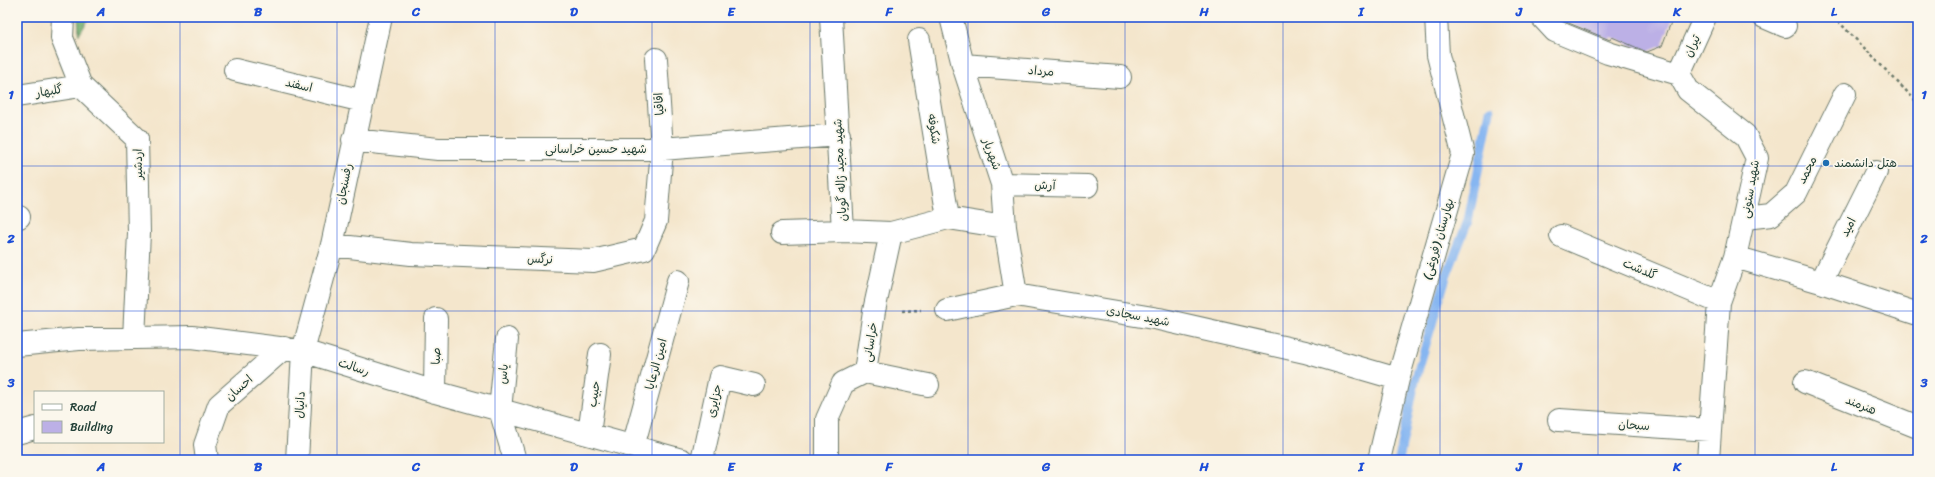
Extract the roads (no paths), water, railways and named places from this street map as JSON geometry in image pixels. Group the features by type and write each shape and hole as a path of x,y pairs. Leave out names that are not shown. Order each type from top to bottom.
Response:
{"street":[{"name":"اردشیر","path":"63,17 62,38 81,86 137,140 139,233 134,338"},
{"name":"رفسنجان","path":"293,349 332,245 353,140 381,17"},
{"name":"شهید مجید ژاله گویان","path":"831,17 843,231 891,233 948,218 1005,227"},
{"name":"شهریار","path":"952,17 962,65 1002,184 1005,227 1016,295"},
{"name":"بهارستان (فروغی)","path":"1379,460 1398,379 1463,154 1438,55 1436,17"},
{"path":"1542,17 1556,31 1608,53 1679,74"},
{"name":"تیران","path":"1679,74 1705,17"},
{"path":"1764,17 1785,26"},
{"name":"شکوفه","path":"919,40 948,218"},
{"name":"اقاقیا","path":"656,59 662,149"},
{"name":"مرداد","path":"962,65 1120,77"},
{"name":"اسفند","path":"235,70 363,101"},
{"name":"شهید ستونی","path":"1679,74 1688,90 1745,135 1757,158 1745,218 1735,257 1719,302 1708,460"},
{"name":"گلبهار","path":"17,96 81,86"},
{"name":"محمد","path":"1745,218 1771,215 1796,192 1845,94"},
{"name":"شهید حسین خراسانی","path":"353,140 438,149 662,149 838,135"},
{"name":"نرگس","path":"332,245 411,254 593,261 644,249 656,221 662,149"},
{"name":"امید","path":"1821,282 1876,172"},
{"name":"آرش","path":"1002,184 1087,186"},
{"path":"782,233 843,231"},
{"name":"خراسانی","path":"827,460 827,419 843,383 865,372 874,311 891,233"},
{"name":"گلدشت","path":"1561,236 1719,302"},
{"path":"1735,257 1821,282 1918,314"},
{"name":"امین الرعایا","path":"633,447 678,281"},
{"name":"شهید سجادی","path":"947,310 1016,295 1174,322 1305,352 1398,379"},
{"name":"صبا","path":"435,392 436,319"},
{"name":"رسالت","path":"17,345 79,339 192,337 293,349 435,392 682,460"},
{"name":"یاس","path":"500,410 507,339"},
{"name":"احسان","path":"207,460 205,445 219,405 293,349"},
{"name":"دانیال","path":"293,349 297,460"},
{"name":"حبیب","path":"589,434 600,354"},
{"path":"865,372 928,386"},
{"name":"جزایری","path":"702,460 720,377 754,386"},
{"name":"هنرمند","path":"1805,382 1918,427"},
{"path":"500,410 516,460"},
{"name":"سبحان","path":"1559,420 1710,430"},
{"path":"17,432 34,428"}],"waterway":[{"path":"1399,460 1415,381 1446,277 1468,221 1490,111"}],"place":[{"name":"هتل دانشمند","path":"1826,163"}]}
